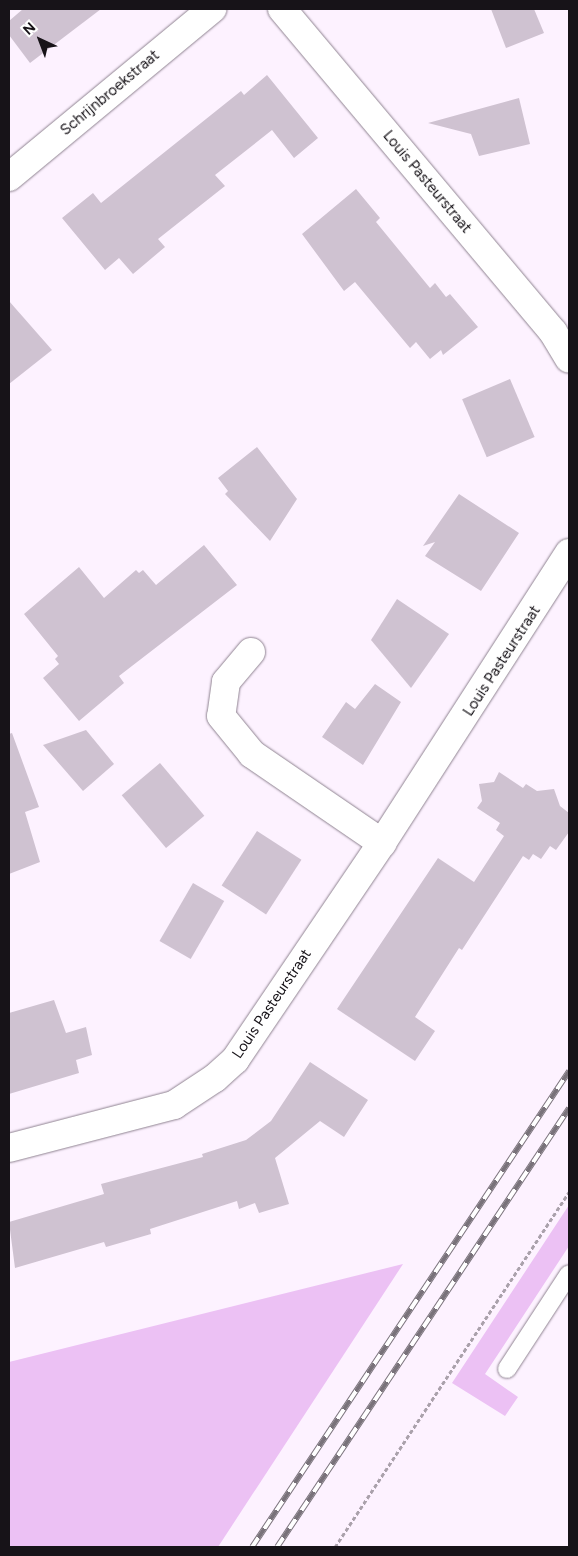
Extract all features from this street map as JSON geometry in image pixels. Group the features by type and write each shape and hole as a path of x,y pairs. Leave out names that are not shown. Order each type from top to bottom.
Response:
{"street":[{"name":"Schrijnbroekstraat","path":"9,177 212,9"},
{"name":"Louis Pasteurstraat","path":"282,9 553,332 569,359"},
{"name":"Louis Pasteurstraat","path":"9,1148 174,1105 215,1078 235,1060 382,843 569,553"},
{"path":"251,652 226,682 221,716 252,754 382,843"}],"lane":[{"path":"508,1369 569,1274"}],"path":[{"path":"335,1547 569,1192"}],"shaded area":[{"path":"569,1205 569,1246 485,1374 518,1397 505,1416 452,1383"},
{"path":"403,1264 218,1547 9,1547 9,1362"}],"building":[{"path":"23,9 101,9 30,63 9,35 9,21"},
{"path":"491,9 534,9 544,33 506,48"},
{"path":"267,75 318,138 294,158 272,130 215,175 225,186 158,239 165,247 133,274 119,258 105,270 62,218 93,193 101,203 241,91 244,95"},
{"path":"519,98 530,144 479,156 471,134 428,123"},
{"path":"356,189 380,218 376,222 430,288 435,283 446,297 450,294 478,327 443,355 441,350 430,359 416,342 410,348 355,282 344,291 302,234"},
{"path":"9,301 52,350 9,384"},
{"path":"510,379 535,437 487,457 462,399"},
{"path":"257,447 297,499 270,541 225,494 228,491 218,478"},
{"path":"459,494 519,533 481,591 425,556 435,542 423,546"},
{"path":"204,545 237,585 119,676 124,683 79,721 43,678 59,664 55,659 58,656 24,614 79,567 104,598 136,570 139,573 143,570 156,585"},
{"path":"397,599 449,634 411,688 371,640"},
{"path":"375,684 401,702 363,765 322,737 346,702 355,709"},
{"path":"86,730 114,764 83,791 43,745"},
{"path":"12,733 39,807 25,812 40,862 9,874 9,734"},
{"path":"160,763 204,816 166,848 122,795"},
{"path":"499,772 523,788 526,784 537,791 554,789 560,806 569,813 569,832 556,850 550,846 541,859 533,854 529,860 523,856 462,950 459,948 415,1017 435,1031 415,1061 337,1009 438,858 474,882 504,836 496,830 500,823 477,808 482,801 479,784 494,782"},
{"path":"257,831 301,860 266,914 222,886"},
{"path":"193,883 224,901 191,959 160,941"},
{"path":"54,1000 66,1033 86,1027 92,1055 76,1060 79,1073 9,1094 9,1013"},
{"path":"310,1062 368,1100 344,1137 320,1121 275,1158 289,1204 259,1213 255,1203 239,1209 237,1201 150,1229 151,1234 106,1247 104,1242 15,1268 9,1222 104,1194 101,1184 203,1157 202,1154 246,1140 271,1121"}],"railway":[{"path":"252,1547 569,1071"},
{"path":"277,1547 569,1108"}]}
